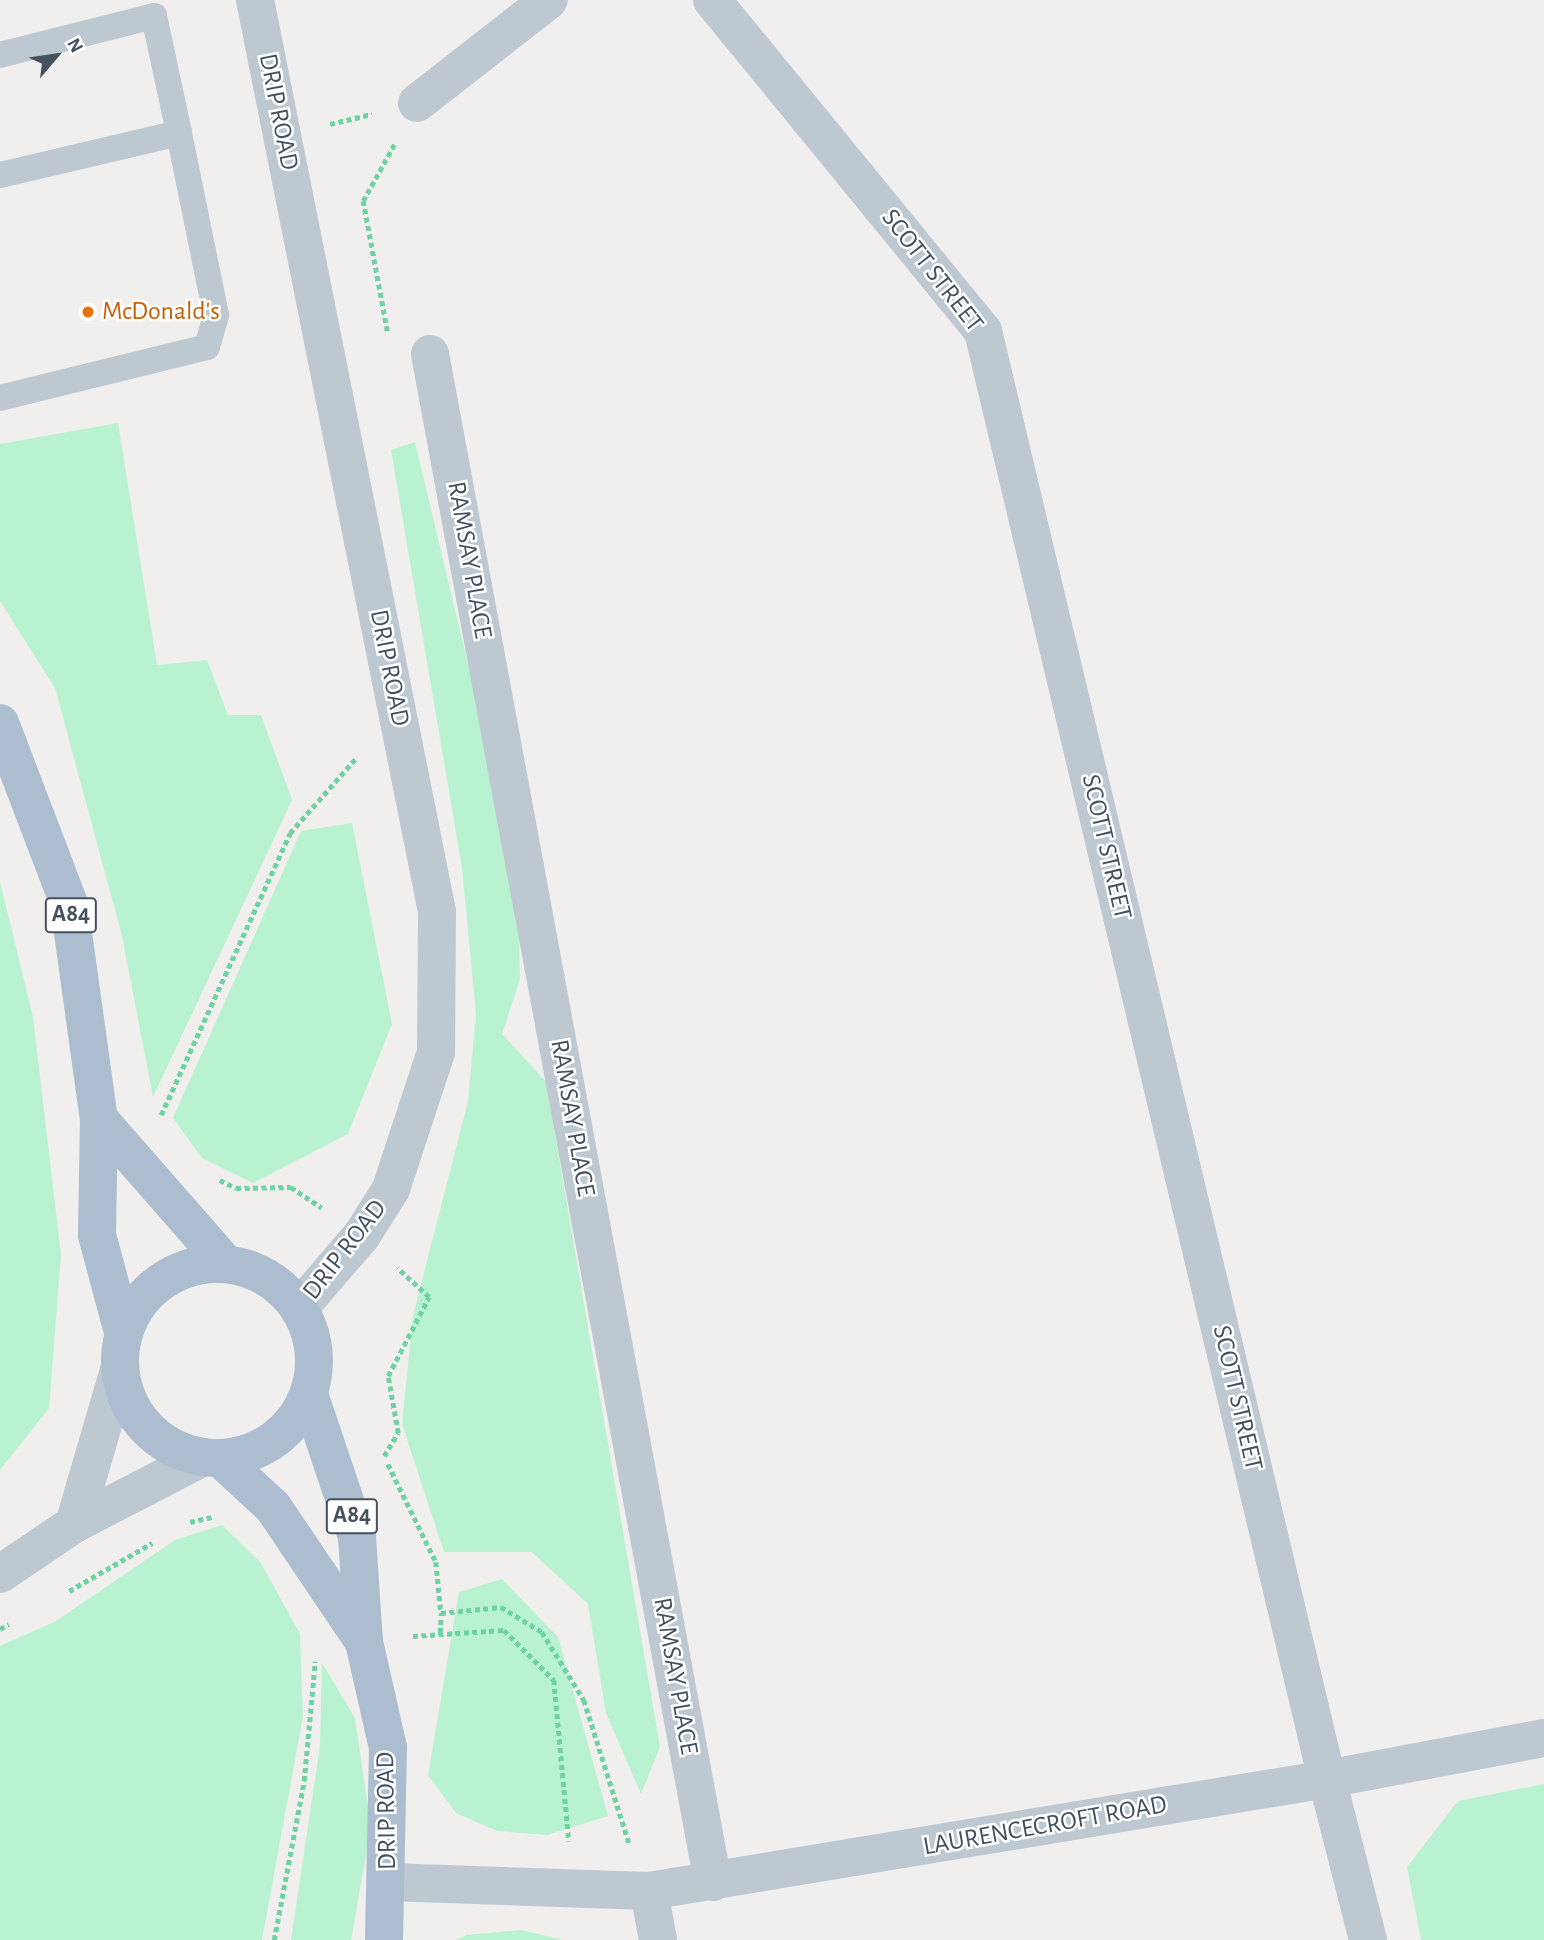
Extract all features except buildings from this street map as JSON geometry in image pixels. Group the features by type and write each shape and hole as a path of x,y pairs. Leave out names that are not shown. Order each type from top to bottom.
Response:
{"main road":[{"name":"A84","path":"0,723 69,904 99,1119 97,1235 124,1332"},
{"path":"99,1119 224,1262"},
{"path":"224,1262 263,1273 300,1307 314,1342 310,1397 283,1435 239,1457 211,1458 164,1444 133,1410 119,1370 124,1332 147,1292 185,1268 224,1262"},
{"name":"DRIP ROAD","path":"310,1397 357,1537 365,1642 388,1748 389,1882 384,1940"},
{"name":"DRIP ROAD","path":"211,1458 272,1507 365,1642"}],"street":[{"name":"DRIP ROAD","path":"256,0 437,912 436,1052 391,1189 362,1236 300,1307"},
{"path":"417,103 549,0"},
{"name":"SCOTT STREET","path":"712,0 983,331 1327,1779"},
{"name":"RAMSAY PLACE","path":"430,354 713,1882"},
{"path":"74,1524 119,1370"},
{"path":"0,1574 74,1524 211,1458"},
{"name":"LAURENCECROFT ROAD","path":"389,1882 649,1891 1327,1779 1544,1738"},
{"path":"1327,1779 1368,1940"},
{"path":"649,1891 658,1940"}],"lane":[{"path":"0,55 154,16 216,315 208,346 0,398"},
{"path":"0,174 179,133"}],"path":[{"path":"283,135 417,103"},
{"path":"390,347 363,201 417,103"},
{"path":"145,1170 159,1120 289,832 397,712"},
{"path":"213,1176 236,1188 291,1187 362,1236 429,1297 388,1376 398,1433 382,1453 436,1562 441,1613 440,1633"},
{"path":"441,1613 501,1607 542,1632 584,1700 614,1805 649,1891"},
{"path":"274,1940 304,1781 316,1656"}],"green space":[{"path":"118,423 157,665 207,660 228,715 261,715 292,800 153,1097 122,936 55,688 0,601 0,444"},
{"path":"415,442 518,874 520,979 502,1034 546,1082 660,1747 641,1794 606,1713 588,1604 532,1552 444,1552 402,1424 413,1316 468,1101 476,1015 462,868 391,450"},
{"path":"352,823 392,1024 348,1134 253,1183 202,1158 173,1118 301,831"},
{"path":"0,882 33,1017 61,1255 49,1408 0,1470"},
{"path":"222,1525 261,1563 300,1634 303,1716 262,1940 0,1940 0,1646 56,1621 175,1540"},
{"path":"502,1579 558,1637 608,1816 547,1835 497,1831 456,1813 428,1775 459,1592"},
{"path":"322,1663 355,1718 371,1828 351,1940 291,1940 320,1746"},
{"path":"1544,1784 1544,1940 1421,1940 1407,1867 1458,1801"},
{"path":"521,1930 563,1940 456,1940 466,1935"}],"place":[{"name":"McDonald's","path":"88,312"}]}
